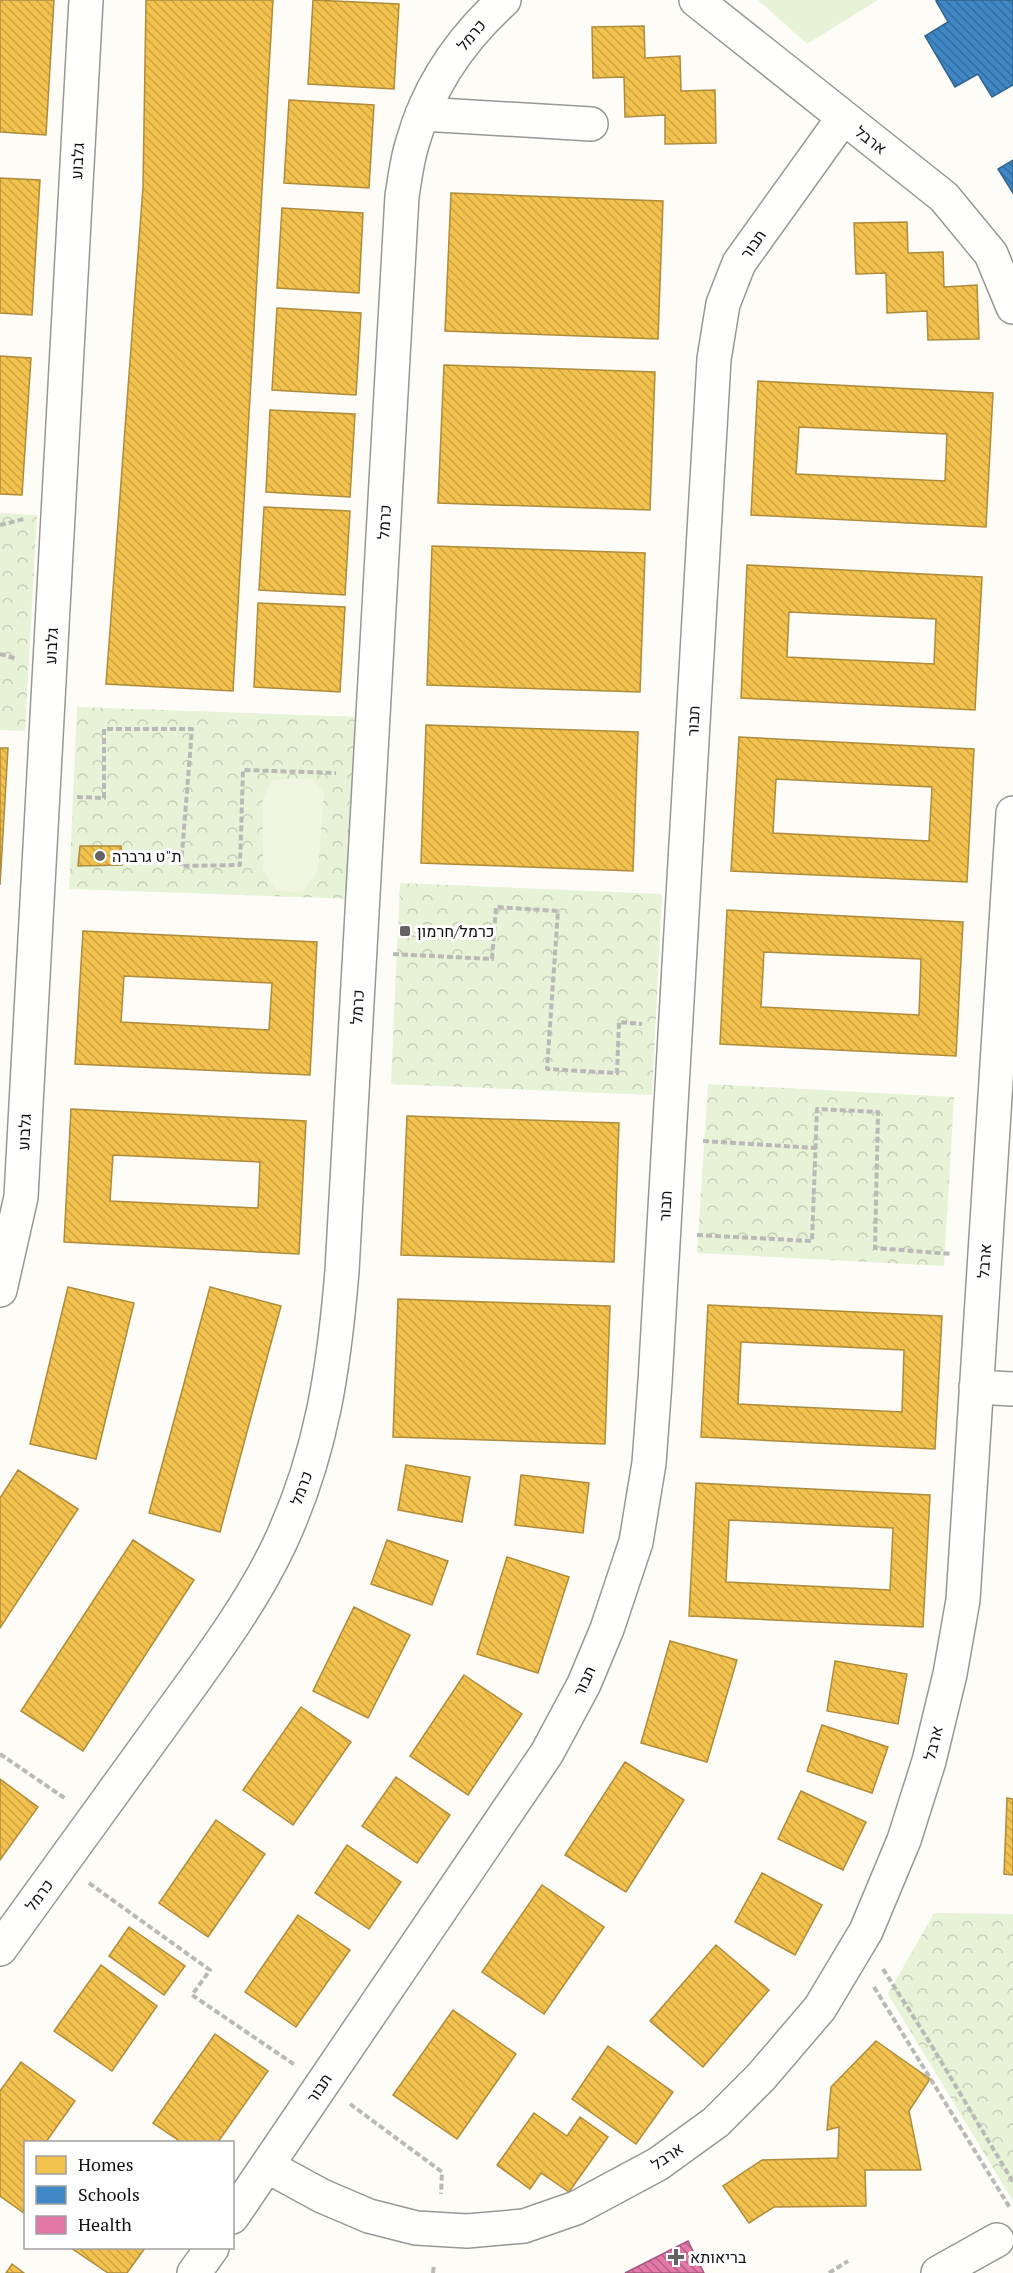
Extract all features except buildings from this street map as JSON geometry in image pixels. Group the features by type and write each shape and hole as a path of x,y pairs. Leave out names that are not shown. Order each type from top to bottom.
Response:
{"street":[{"name":"גלבוע","path":"0,1290 21,1197 86,0"},
{"name":"כרמל","path":"0,1949 206,1664 245,1605 280,1544 304,1481 322,1422 335,1350 342,1259 402,196 412,142 428,99 449,62 479,24 504,0"},
{"name":"ארבל","path":"696,0 944,197 991,254 1013,307"},
{"path":"422,114 591,124"},
{"name":"תבור","path":"234,2214 547,1753 584,1684 607,1629 636,1542 649,1463 714,359 723,304 739,263 843,118"},
{"name":"ארבל","path":"267,2166 322,2196 369,2216 416,2228 467,2231 524,2226 576,2208 658,2164 716,2122 761,2077 866,1959 866,1931 904,1840 929,1761 950,1674 963,1600 1013,813"},
{"path":"976,1387 1013,1389"},
{"path":"938,2273 997,2240"},
{"path":"194,2273 211,2249"}],"path":[{"path":"43,796 104,798 104,729 192,729 181,866 240,865 243,770 369,774"},
{"path":"360,953 492,959 496,907 558,911 547,1069 617,1073 619,1022 676,1026"},
{"path":"663,1233 812,1241 817,1109 878,1112 875,1248 984,1257"},
{"path":"669,1139 816,1148"},
{"path":"0,1754 94,1818"},
{"path":"62,1863 210,1970 192,1995 322,2084 442,2172 440,2229 433,2273"},
{"path":"866,1959 927,2038 1013,2182"},
{"path":"866,1959 1013,2212"},
{"path":"829,2273 848,2261"}],"green space":[{"path":"758,0 878,0 807,44"},
{"path":"0,513 37,515 25,731 0,730"},
{"path":"77,707 360,717 353,899 69,889"},
{"path":"312,778 324,792 318,870 302,893 276,890 263,870 263,799 272,780"},
{"path":"400,883 662,894 652,1095 391,1084"},
{"path":"708,1084 954,1097 944,1266 697,1253"},
{"path":"934,1913 1013,1914 1013,2201 888,1994"}],"place":[{"name":"ת\"ט גרברה","path":"100,856"},
{"name":"כרמל/חרמון","path":"405,931"},
{"name":"בריאותא","path":"676,2257"}]}
